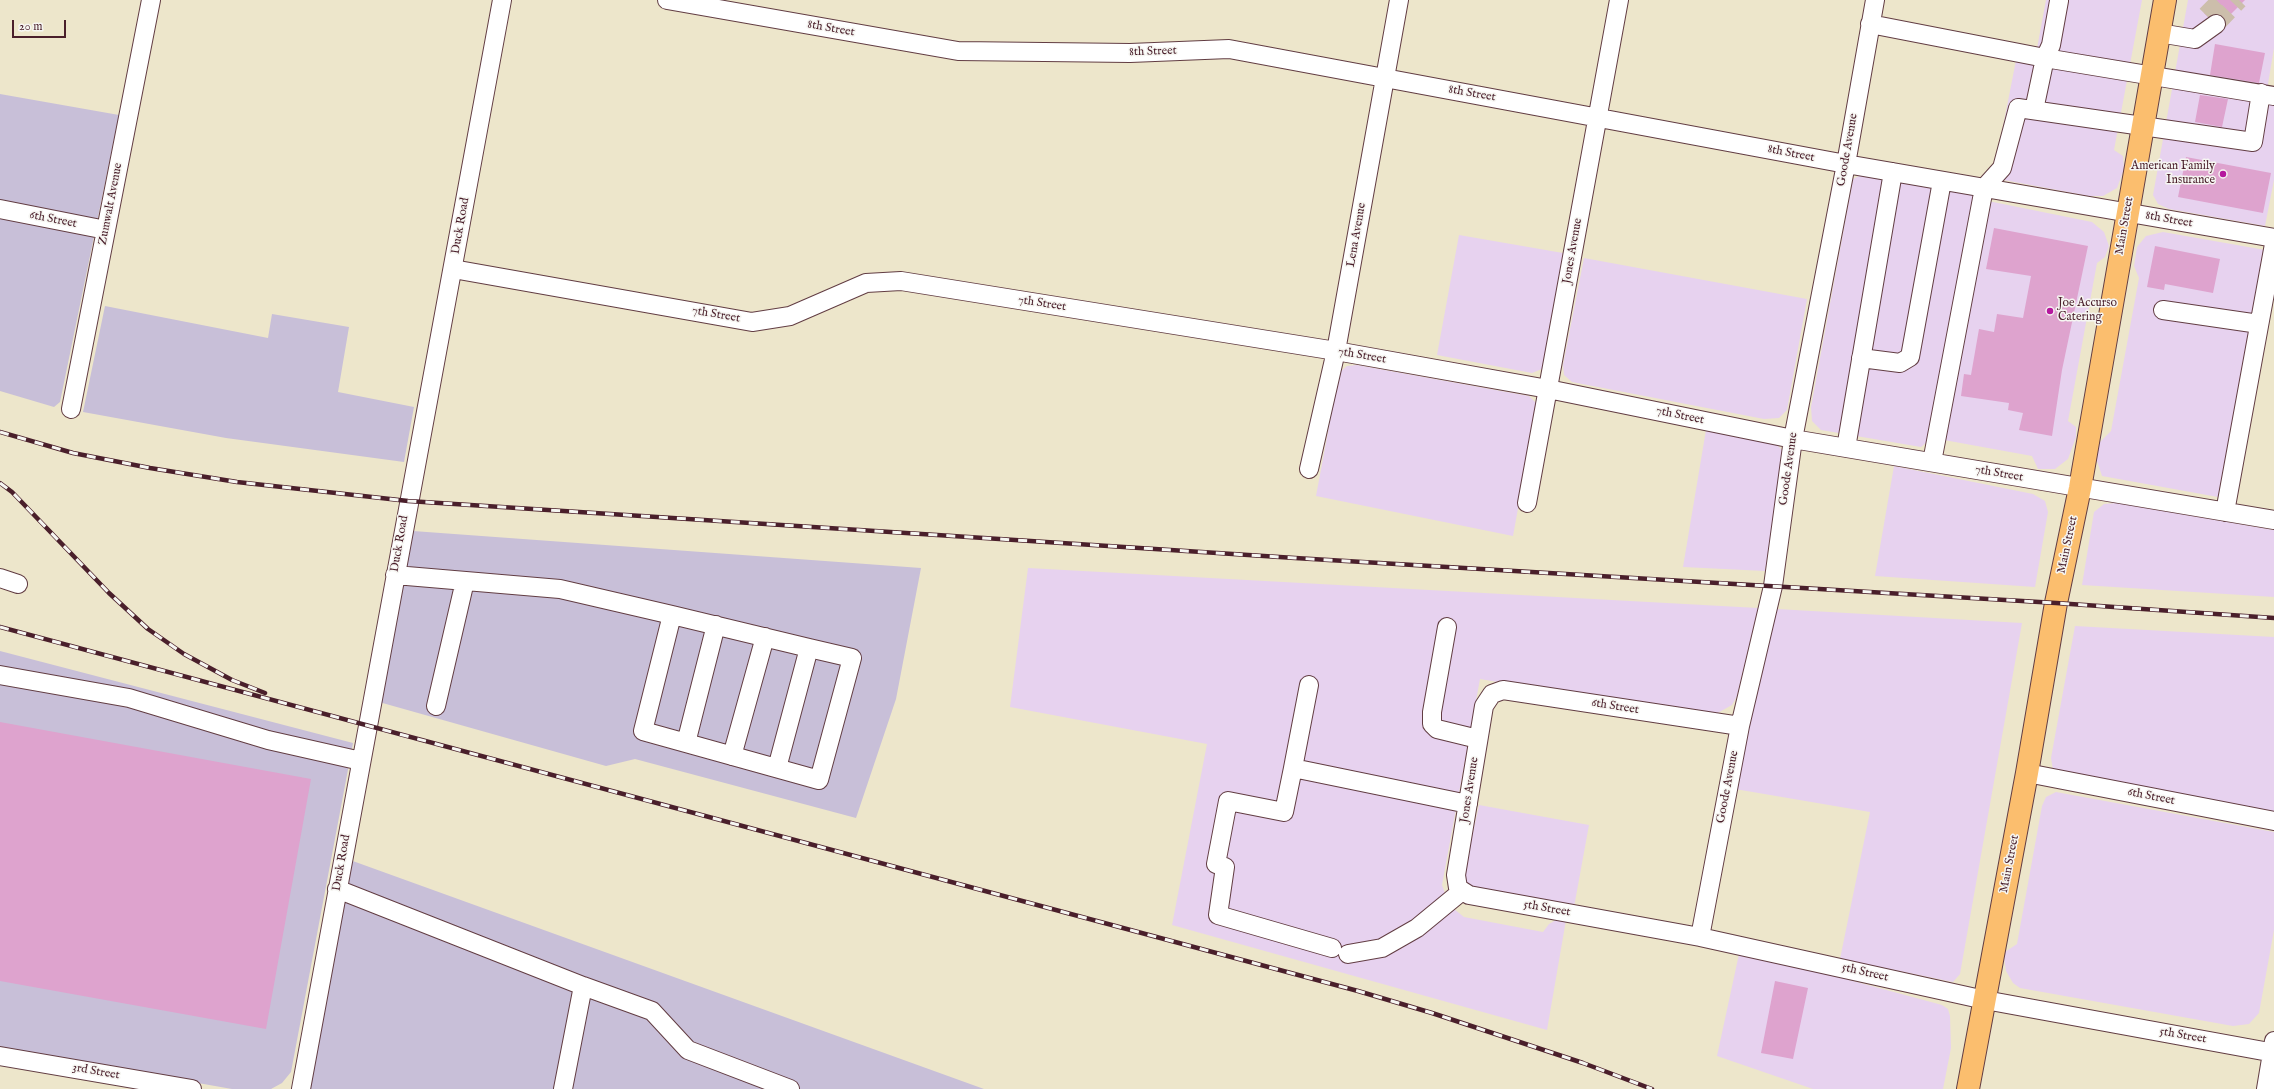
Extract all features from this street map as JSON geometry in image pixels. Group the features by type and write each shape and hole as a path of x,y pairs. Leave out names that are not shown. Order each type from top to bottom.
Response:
{"main road":[{"name":"Main Street","path":"1968,1089 2027,773 2056,603 2080,488 2165,0"}],"street":[{"name":"Zumwalt Avenue","path":"71,409 151,0"},
{"name":"Duck Road","path":"301,1089 360,761 502,0"},
{"name":"8th Street","path":"667,0 958,51 1130,53 1228,49 1846,164 2274,238"},
{"name":"Lena Avenue","path":"1309,469 1336,351 1399,0"},
{"name":"Jones Avenue","path":"1527,503 1619,0"},
{"name":"Goode Avenue","path":"1700,937 1740,726 1773,586 1793,439 1846,164 1875,0"},
{"path":"2034,110 2045,58 2051,45 2059,1"},
{"path":"2159,33 2195,39 2211,20"},
{"path":"1870,24 2045,58 2268,94 2253,142 2018,108 2002,168 1984,188 1932,462"},
{"path":"1846,448 1893,172"},
{"path":"1861,358 1900,363 1910,357 1942,181"},
{"name":"6th Street","path":"0,209 106,230"},
{"path":"2225,512 2274,244"},
{"name":"7th Street","path":"453,269 752,322 790,316 866,283 901,281 1336,351 1548,389 1793,439 2274,520"},
{"path":"2163,310 2260,324"},
{"path":"395,575 560,589 716,625 852,658 819,780 643,731 672,615"},
{"path":"0,578 18,584"},
{"path":"436,706 465,581"},
{"path":"686,743 716,625"},
{"path":"1447,627 1432,712 1432,724 1437,729 1478,739"},
{"path":"732,756 765,637"},
{"path":"777,768 809,648"},
{"path":"0,675 129,698 268,740 360,761"},
{"path":"1309,685 1284,812 1228,801 1216,864 1225,867 1218,915 1340,951 1382,948 1417,928 1460,890"},
{"name":"6th Street","path":"1492,694 1503,690 1740,726"},
{"name":"Jones Avenue","path":"1460,890 1456,875 1478,739 1484,706 1492,694"},
{"path":"1293,768 1468,804"},
{"name":"6th Street","path":"2027,773 2274,821"},
{"path":"337,889 583,986 652,1011 688,1050 790,1089"},
{"name":"5th Street","path":"1460,890 1469,895 1700,937 1985,1000 2273,1049"},
{"path":"563,1089 583,986"},
{"path":"2266,1089 2273,1049"},
{"name":"3rd Street","path":"0,1056 192,1089"}],"shaded area":[{"path":"2046,0 2142,0 2114,150 2123,156 2124,169 2117,188 2103,196 2089,196 1993,178 2017,55 2035,59"},
{"path":"2188,0 2274,0 2274,48 2265,102 2274,104 2274,180 2265,226 2169,209 2158,204 2153,195"},
{"path":"0,94 119,115 60,402 54,407 0,391"},
{"path":"1863,174 1975,195 1928,441 1921,447 1821,430 1812,421 1811,407 1853,179"},
{"path":"1988,201 2092,222 2104,232 2109,246 2105,257 2097,263 2068,421 2076,427 2076,437 2068,459 2055,469 2038,469 2032,456 1944,440"},
{"path":"2163,232 2265,250 2218,497 2102,476 2096,458 2099,443 2111,431 2139,278 2134,266 2137,247 2146,236"},
{"path":"1459,235 1563,253 1542,369 1532,373 1437,355"},
{"path":"1584,258 1807,299 1787,410 1779,418 1764,419 1572,382 1564,375 1563,365"},
{"path":"105,306 268,338 272,314 349,327 338,392 414,407 404,462 226,438 83,412"},
{"path":"1357,365 1529,396 1537,404 1513,536 1316,496 1339,373 1347,366"},
{"path":"1706,430 1776,444 1784,452 1765,571 1683,567"},
{"path":"1894,466 2033,494 2045,501 2048,512 2035,587 1875,576"},
{"path":"2117,503 2274,530 2274,597 2082,585 2094,512 2104,504"},
{"path":"413,531 921,568 896,699 856,818 635,759 606,766 379,702"},
{"path":"1028,568 1758,608 1737,696 1732,705 1714,715 1691,715 1480,679 1442,885 1446,896 1454,909 1464,917 1543,932 1549,924 1556,920 1566,920 1547,1030 1172,925 1207,744 1010,707"},
{"path":"1777,609 2022,623 1960,974 1953,982 1840,959 1870,812 1735,789 1746,730"},
{"path":"2075,626 2274,637 2274,815 2053,770 2051,758"},
{"path":"0,651 353,743 291,1072 282,1083 271,1089 232,1089 0,1048"},
{"path":"2056,792 2274,832 2274,930 2259,1013 2249,1024 2233,1026 2020,988 2013,983 2006,971 2004,957 2005,952 2017,944 2042,806 2046,797"},
{"path":"1479,805 1589,825 1574,907 1467,886 1464,874"},
{"path":"350,860 984,1089 308,1089"},
{"path":"1739,954 1816,971 1942,1005 1948,1009 1950,1016 1951,1048 1943,1089 1813,1089 1717,1056"}],"building":[{"path":"2216,0 2245,0 2225,20 2220,14 2215,14 2208,17 2204,13"},
{"path":"2215,44 2265,53 2259,83 2210,75"},
{"path":"2200,95 2228,99 2222,127 2195,122"},
{"path":"2186,157 2271,173 2263,213 2178,197"},
{"path":"1994,228 2088,246 2062,370 2052,436 2019,430 2023,413 2008,410 2009,403 1961,396 1964,374 1971,375 1979,329 1994,332 1997,314 2023,318 2031,276 1986,269"},
{"path":"2155,246 2220,259 2213,293 2165,284 2164,290 2147,287"},
{"path":"0,722 311,779 266,1029 0,981"},
{"path":"1775,981 1808,988 1793,1059 1761,1053"}],"tunnel":[{"path":"2206,15 2221,0"},
{"path":"2216,24 2239,0"}],"railway":[{"path":"0,432 73,453 150,468 237,482 408,501 1295,558 2056,603 2274,618"},
{"path":"0,483 12,492 109,593 148,629 184,654 232,680 265,693"},
{"path":"0,627 1358,991 1432,1013 1583,1063 1652,1089"}],"place":[{"name":"American Family Insurance","path":"2223,174"},
{"name":"Joe Accurso Catering","path":"2050,311"}]}
